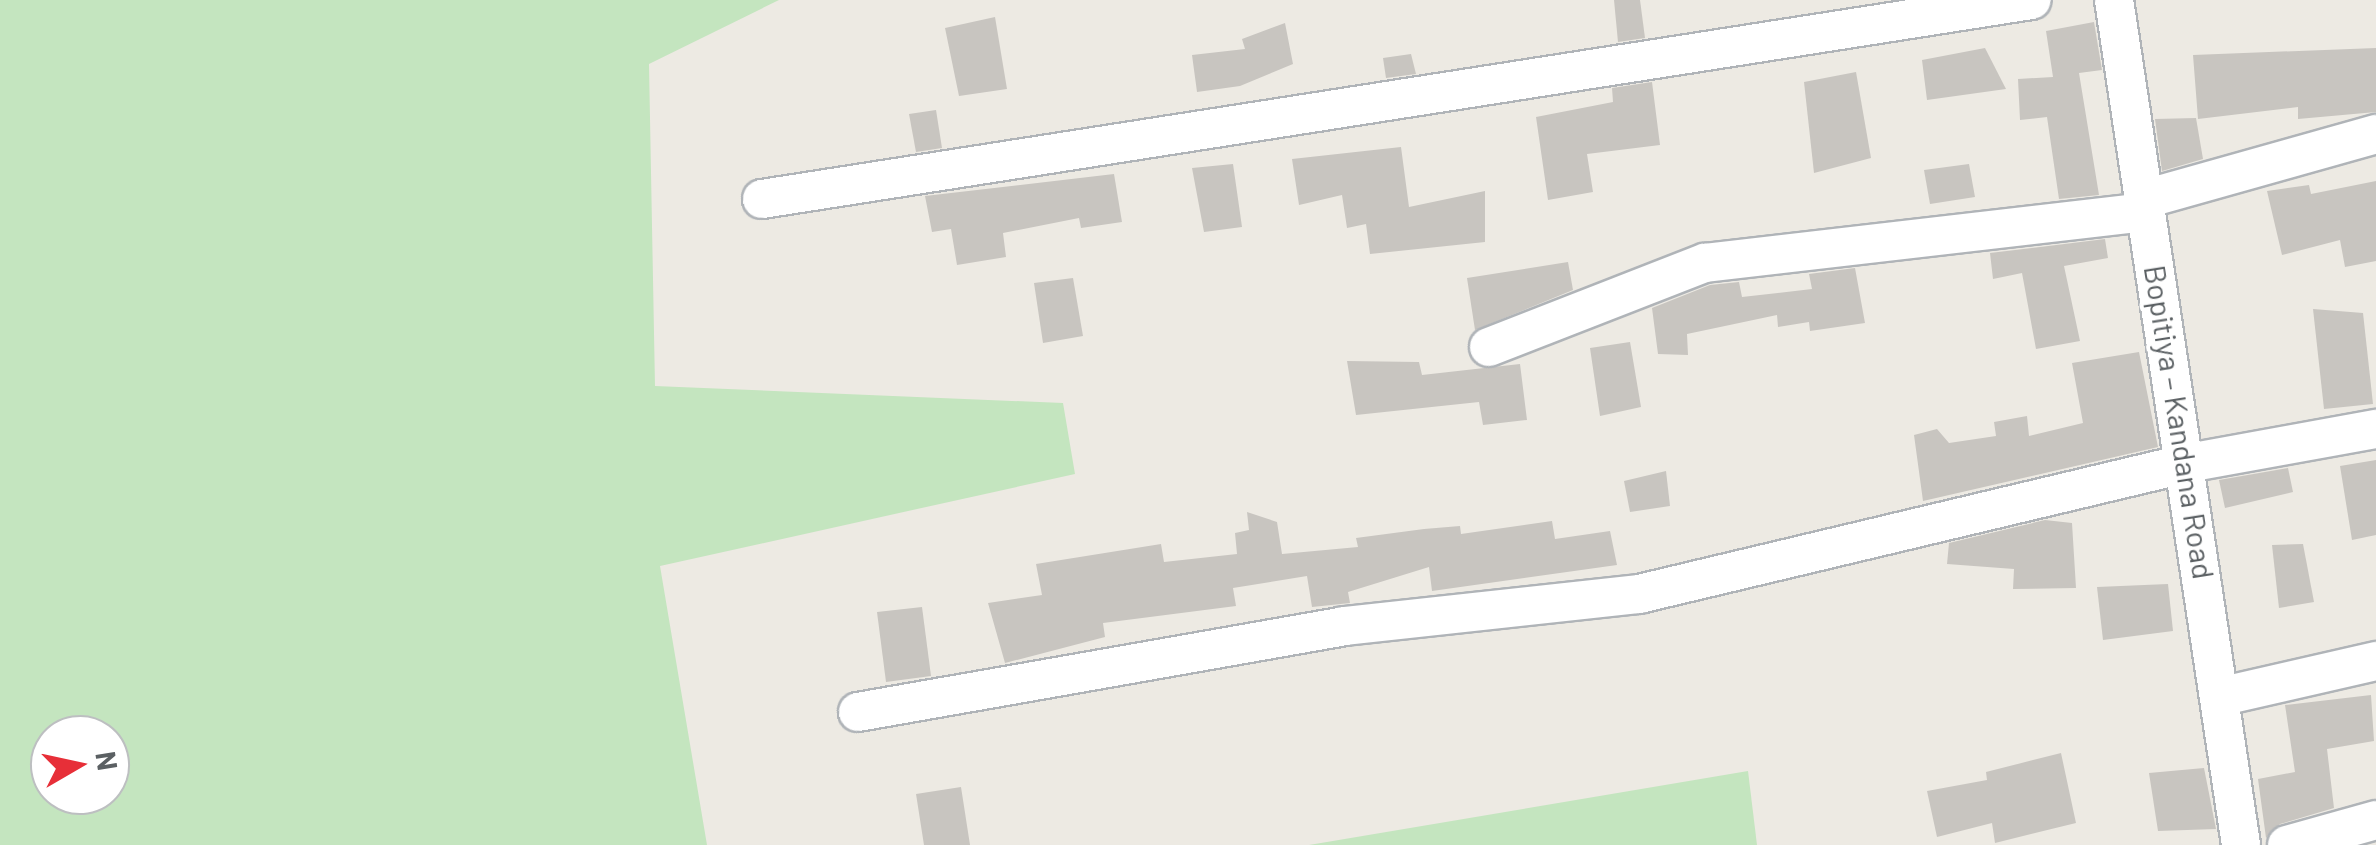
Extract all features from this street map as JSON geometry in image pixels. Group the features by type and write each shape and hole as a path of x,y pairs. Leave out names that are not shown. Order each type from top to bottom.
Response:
{"street":[{"path":"762,199 2030,0"},
{"name":"Bopitiya – Kandana Road","path":"2114,0 2188,463 2242,845"},
{"path":"1489,347 1705,263 2145,206 2376,134"},
{"path":"858,712 1344,626 1639,594 2188,463 2376,428"},
{"path":"2223,696 2376,661"},
{"path":"2287,845 2376,820"}],"green space":[{"path":"0,0 779,0 649,64 655,386 1063,403 1075,474 660,566 707,845 0,845"},
{"path":"1748,771 1757,845 1309,845"}],"building":[{"path":"1614,0 1640,0 1645,38 1618,42"},
{"path":"995,17 1007,89 959,96 945,28"},
{"path":"2094,22 2102,70 2079,73 2099,195 2059,199 2047,117 2020,120 2018,79 2053,77 2046,31"},
{"path":"1285,23 1293,64 1240,86 1197,92 1192,55 1245,49 1242,39"},
{"path":"1985,48 2006,89 1927,100 1922,60"},
{"path":"2376,48 2376,112 2298,119 2298,107 2198,119 2193,55"},
{"path":"1411,54 1416,74 1386,78 1383,58"},
{"path":"1856,72 1871,158 1814,173 1804,82"},
{"path":"1652,82 1660,145 1587,154 1593,192 1548,200 1536,117 1613,102 1612,88"},
{"path":"936,110 942,148 916,152 909,114"},
{"path":"2196,118 2203,159 2162,171 2155,119"},
{"path":"1401,147 1409,207 1485,191 1485,242 1370,254 1366,224 1347,228 1342,195 1299,205 1292,159"},
{"path":"1233,164 1242,227 1204,232 1192,168"},
{"path":"1969,164 1975,197 1930,204 1924,170"},
{"path":"1114,174 1122,222 1081,228 1079,218 1003,233 1006,257 957,265 951,229 932,232 925,196"},
{"path":"2376,181 2376,261 2345,267 2340,240 2282,255 2267,191 2309,185 2311,194"},
{"path":"2105,239 2108,258 2064,266 2080,341 2036,349 2022,273 1993,279 1990,253"},
{"path":"1568,262 1573,290 1475,330 1467,278"},
{"path":"1855,268 1865,323 1810,331 1809,322 1778,327 1777,315 1687,334 1688,355 1658,354 1652,308 1710,285 1739,282 1742,297 1812,289 1809,274"},
{"path":"1073,278 1083,336 1043,343 1034,283"},
{"path":"2313,309 2363,313 2373,404 2324,409"},
{"path":"1630,342 1641,407 1600,416 1590,348"},
{"path":"2139,352 2158,447 1923,501 1914,435 1937,429 1949,443 1996,436 1994,422 2027,416 2029,436 2083,423 2072,363"},
{"path":"1347,361 1419,362 1422,375 1520,364 1527,420 1483,425 1479,402 1356,415"},
{"path":"2376,460 2376,535 2352,540 2340,466"},
{"path":"2288,468 2293,492 2225,508 2219,480"},
{"path":"1666,471 1670,506 1630,512 1624,481"},
{"path":"1247,512 1277,522 1282,554 1358,547 1356,538 1424,529 1460,526 1461,534 1552,521 1555,539 1610,531 1617,565 1432,591 1429,567 1348,592 1350,603 1312,607 1307,576 1233,588 1236,606 1103,623 1105,637 1005,663 988,603 1042,595 1036,564 1161,544 1164,562 1237,554 1235,533 1249,530"},
{"path":"2045,520 2072,523 2076,588 2013,589 2014,569 1947,564 1949,543"},
{"path":"2303,544 2314,602 2279,608 2272,545"},
{"path":"2168,584 2173,631 2103,640 2097,587"},
{"path":"922,607 931,676 886,682 877,612"},
{"path":"2371,695 2374,741 2327,749 2334,808 2280,824 2266,838 2258,779 2295,772 2285,705"},
{"path":"2061,753 2076,823 1995,843 1992,823 1937,837 1927,791 1987,780 1986,772"},
{"path":"2204,768 2216,829 2158,831 2149,773"},
{"path":"961,787 970,845 924,845 916,794"}]}
